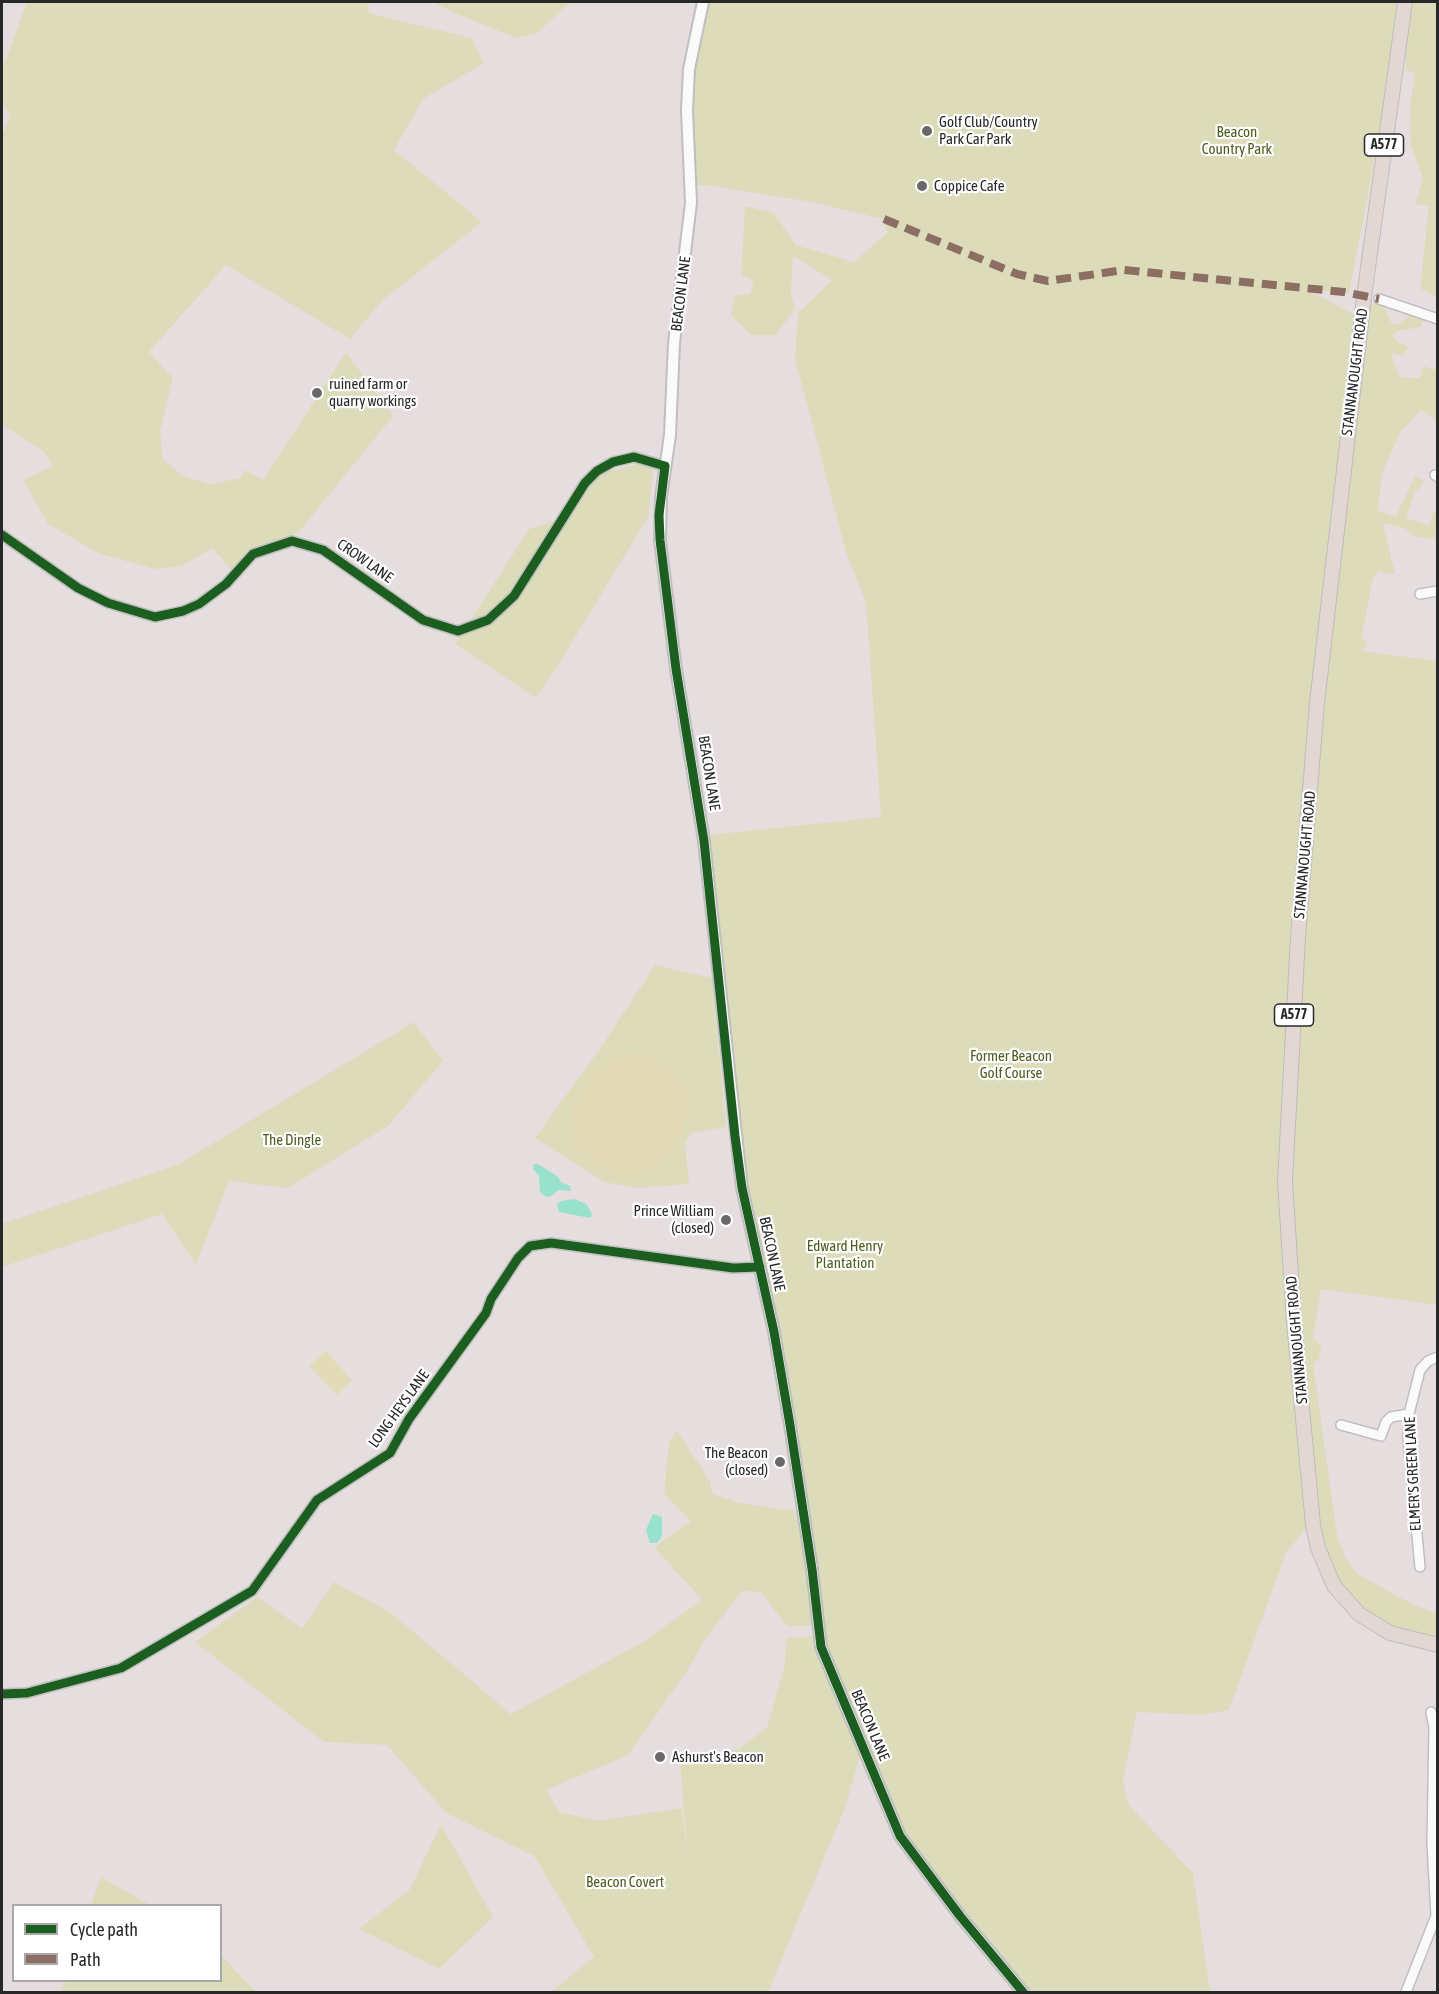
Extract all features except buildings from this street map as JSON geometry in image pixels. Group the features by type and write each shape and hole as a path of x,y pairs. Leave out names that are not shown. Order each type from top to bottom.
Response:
{"main road":[{"name":"STANNANOUGHT ROAD","path":"1405,2 1361,318 1317,703 1298,937 1285,1182 1294,1322 1313,1525 1318,1548 1335,1586 1359,1614 1390,1633 1437,1645"}],"street":[{"name":"BEACON LANE","path":"703,2 689,69 687,110 691,202 674,343 670,435 659,515 662,565 676,669 704,841 742,1188 760,1267 790,1425 812,1569 821,1647 900,1836 960,1916 1023,1992"},
{"path":"1379,299 1437,319"},
{"name":"CROW LANE","path":"2,535 78,588 108,603 155,616 183,611 199,604 226,584 253,554 292,541 323,550 423,620 458,631 488,620 514,596 585,483 597,471 613,462 627,458 640,458 665,466"},
{"path":"1420,594 1437,591"},
{"name":"LONG HEYS LANE","path":"2,1694 27,1693 121,1668 252,1591 317,1500 390,1453 409,1419 486,1313 491,1299 518,1258 530,1245 550,1243 733,1268 760,1267"},
{"name":"ELMER'S GREEN LANE","path":"1420,1566 1408,1438 1409,1414 1420,1370 1428,1361 1437,1357"},
{"path":"1341,1425 1381,1436 1386,1422 1391,1418 1409,1414"},
{"path":"1406,1992 1437,1916 1431,1843 1434,1726 1431,1712"}],"green space":[{"path":"27,2 369,2 368,13 472,38 484,63 423,99 394,150 482,222 383,300 350,339 226,265 149,352 173,378 160,432 163,459 183,476 211,484 240,478 245,470 263,480 346,352 393,416 298,533 252,548 231,569 212,548 182,566 155,569 100,554 48,524 23,480 53,466 42,450 2,425 2,136 10,116 2,99 2,70"},
{"path":"434,2 571,2 536,34 516,38 452,12"},
{"name":"Former Beacon Golf Course","path":"703,2 1405,2 1349,293 1306,289 1361,318 1372,303 1383,305 1392,324 1399,324 1407,318 1409,305 1425,312 1421,327 1397,331 1393,335 1398,343 1403,343 1408,349 1401,356 1391,353 1399,377 1420,378 1423,366 1436,370 1437,366 1437,421 1421,410 1400,433 1382,473 1378,511 1396,516 1415,476 1424,481 1414,494 1406,518 1429,526 1434,511 1437,512 1435,539 1414,537 1404,528 1383,523 1395,574 1379,572 1373,578 1362,636 1367,644 1362,651 1437,661 1437,1305 1321,1289 1313,1339 1322,1346 1319,1359 1313,1363 1337,1535 1346,1559 1359,1575 1412,1604 1437,1614 1437,1640 1391,1630 1352,1604 1308,1526 1286,1553 1229,1710 1200,1715 1137,1712 1123,1781 1128,1804 1193,1873 1210,1992 1023,1992 900,1836 863,1746 845,1808 768,1992 551,1992 594,1957 534,1856 446,1813 387,1745 324,1742 195,1642 257,1597 302,1628 334,1582 390,1612 511,1714 643,1642 702,1600 654,1547 691,1521 664,1494 669,1442 677,1431 710,1481 712,1494 740,1503 795,1511 813,1596 717,1002 698,836 881,817 866,603 846,552 795,359 798,313 832,280 793,256 791,295 795,308 776,335 751,335 731,315 735,295 750,294 754,281 741,275 745,206 774,213 796,245 854,262 887,233 883,219 812,202 706,185 692,186 687,110","holes":["742,1591 761,1592 787,1626 818,1626 816,1636 787,1638 784,1668 767,1727 739,1749 680,1762 688,1859 682,1808 597,1821 560,1812 546,1790 628,1755 687,1671 705,1639"]},
{"path":"1410,2 1437,2 1437,297 1420,289 1429,206 1415,204 1423,178 1411,146 1410,105 1415,73 1406,71"},
{"path":"655,459 648,517 536,698 455,644 529,529 565,518 595,475"},
{"path":"655,965 712,978 726,1127 691,1133 685,1143 689,1184 637,1188 604,1182 535,1138 601,1047"},
{"name":"The Dingle","path":"414,1022 443,1061 388,1126 288,1188 229,1181 196,1265 162,1214 2,1267 2,1224 177,1165"},
{"path":"441,1824 493,1917 439,1969 359,1929 410,1889"},
{"path":"101,1877 148,1904 91,1904"},
{"path":"222,1956 256,1992 61,1992 65,1982 222,1982"}],"shaded area":[{"path":"641,1053 665,1062 683,1080 689,1095 689,1115 677,1145 664,1162 651,1174 621,1179 592,1164 572,1145 566,1130 576,1103 593,1071 618,1054"},
{"path":"534,1164 538,1164 557,1176 561,1182 570,1186 571,1191 559,1190 550,1197 545,1196 540,1192 539,1176 533,1169"},
{"path":"574,1199 586,1204 592,1214 590,1218 559,1212 557,1204"},
{"path":"326,1350 352,1381 337,1395 309,1366"},
{"path":"653,1514 662,1517 662,1536 657,1543 650,1543 646,1530"}],"marked path":[{"path":"884,219 1017,274 1048,281 1124,270 1344,292 1379,299"}],"cycle path":[{"path":"2,535 78,588 108,603 155,617 183,611 199,604 226,584 253,554 292,541 323,550 423,620 458,631 488,620 514,596 585,483 597,471 613,462 634,457 665,466 659,515 660,540 676,669 704,841 735,1136 742,1188 774,1332 790,1425 812,1569 821,1647 900,1836 960,1916 1023,1992"},
{"path":"2,1694 27,1693 121,1668 252,1591 317,1500 390,1453 409,1419 486,1313 491,1299 518,1258 530,1246 551,1243 733,1268 760,1267"}],"place":[{"name":"Golf Club/Country Park Car Park","path":"927,131"},
{"name":"Coppice Cafe","path":"922,186"},
{"name":"ruined farm or quarry workings","path":"317,393"},
{"name":"Prince William (closed)","path":"726,1220"},
{"name":"The Beacon (closed)","path":"780,1462"},
{"name":"Ashurst's Beacon","path":"660,1757"}],"park label":[{"name":"Beacon Country Park","path":"1237,140"},
{"name":"Edward Henry Plantation","path":"845,1254"},
{"name":"Beacon Covert","path":"625,1882"}]}
